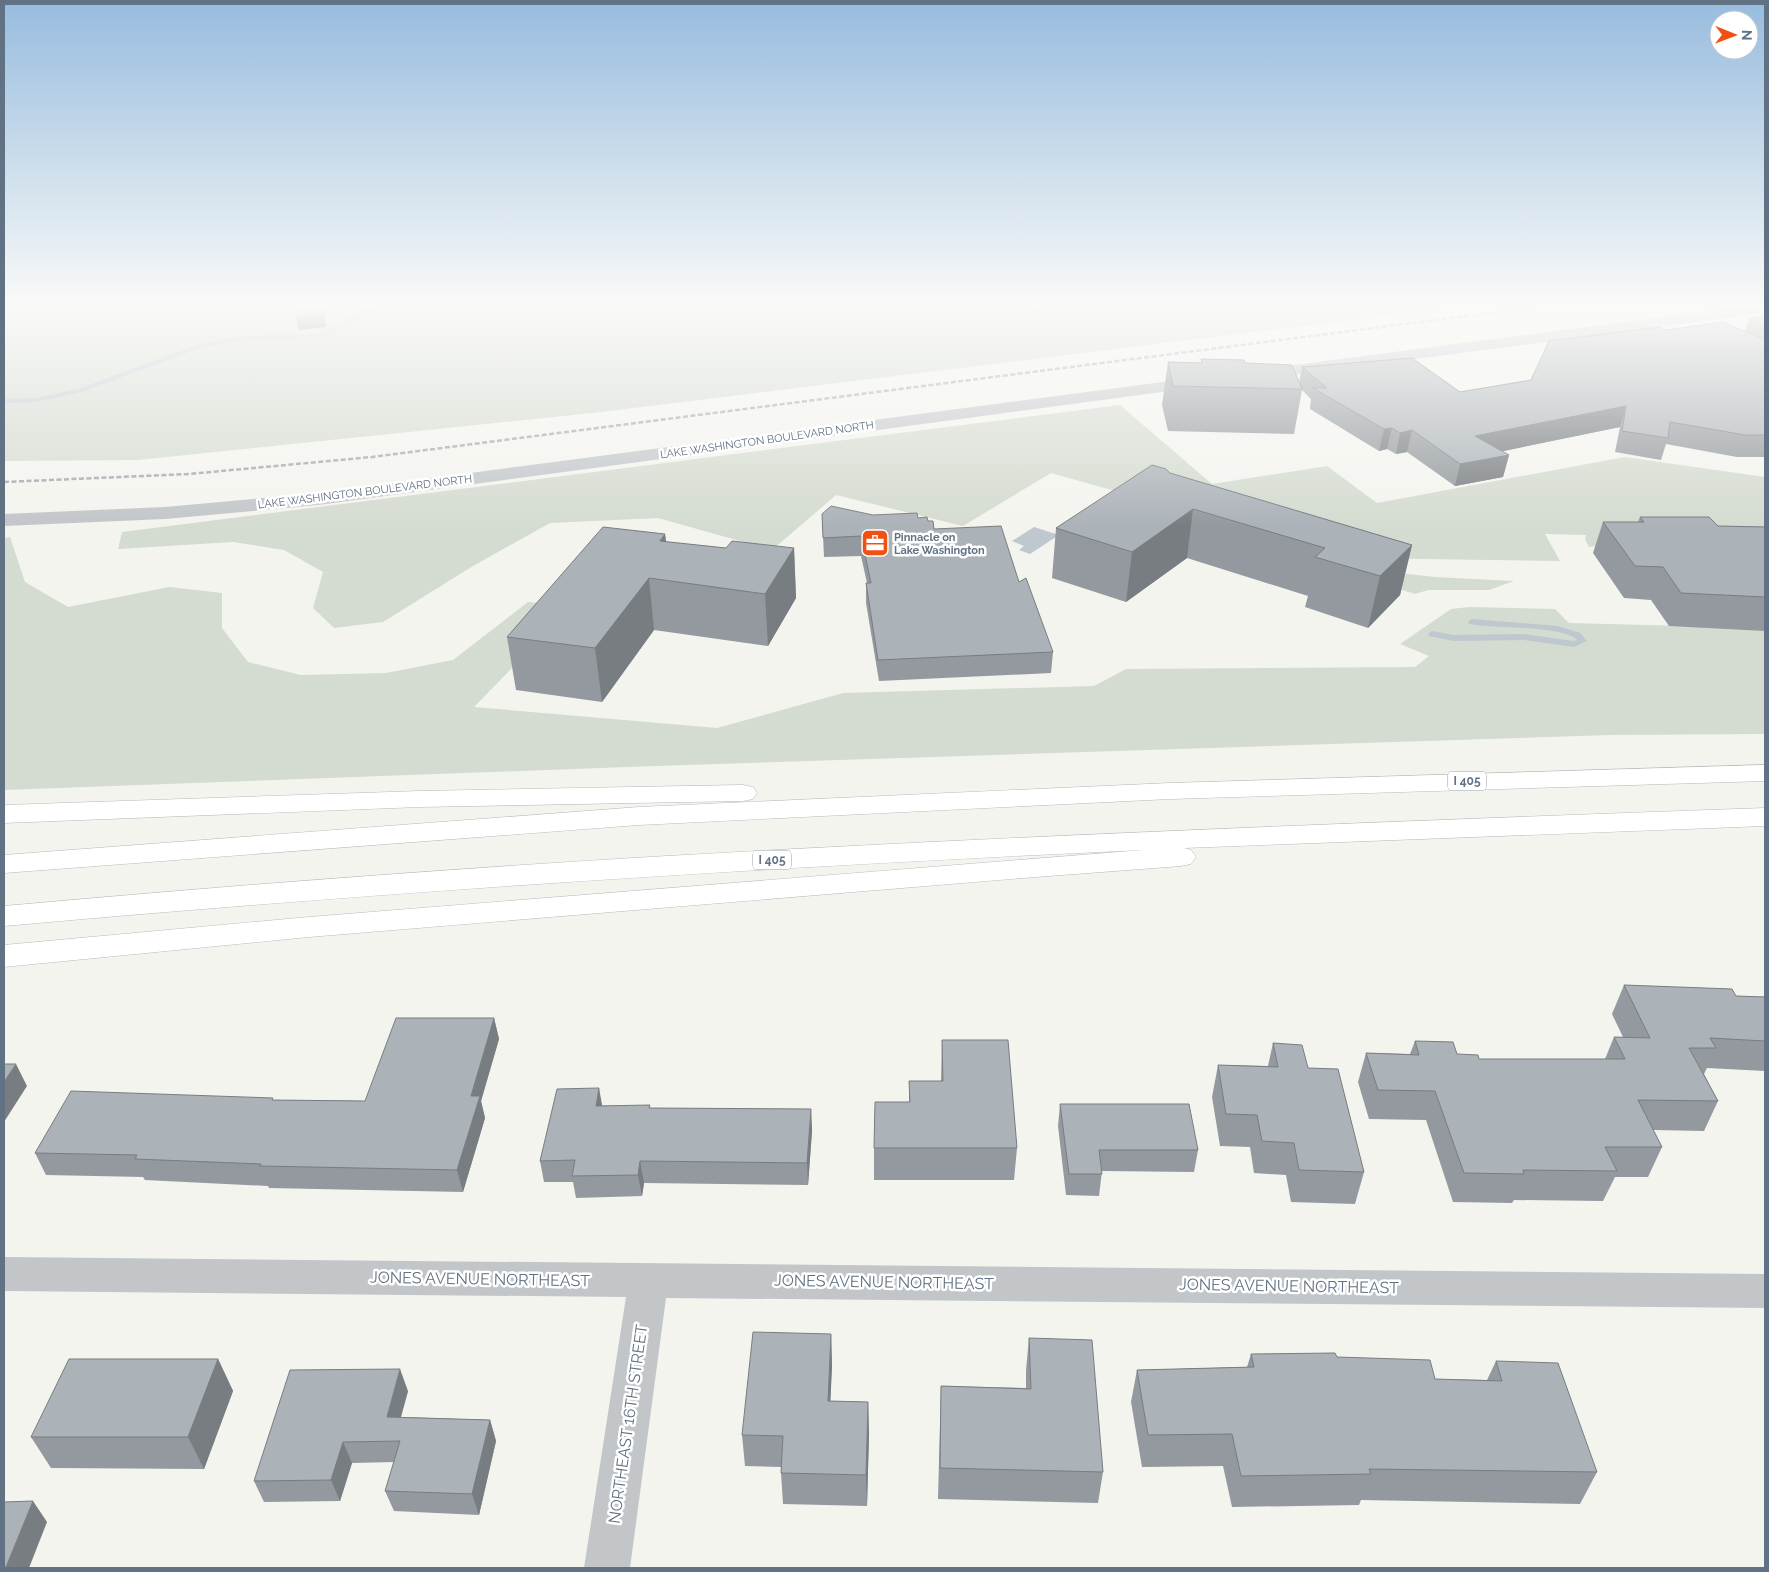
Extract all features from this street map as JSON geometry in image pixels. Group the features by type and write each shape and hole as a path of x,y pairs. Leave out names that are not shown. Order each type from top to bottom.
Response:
{"highway":[{"name":"I 405","path":"4,864 639,816 1170,791 1765,772"},
{"path":"4,814 420,799 711,793 1170,791"},
{"name":"I 405","path":"4,916 430,882 778,859 1181,838 1765,817"},
{"path":"4,956 319,926 1023,868 1171,858 1542,825"}],"street":[{"name":"LAKE WASHINGTON BOULEVARD NORTH","path":"4,520 165,513 318,499 1219,380"},
{"name":"JONES AVENUE NORTHEAST","path":"4,1274 1765,1291"},
{"name":"NORTHEAST 16TH STREET","path":"607,1568 648,1280"}],"shaded area":[{"path":"4,380 859,380 593,413 138,460 4,461"},
{"path":"1120,405 1212,484 1327,466 1377,503 1625,457 1765,477 1765,543 1608,544 1589,547 1585,539 1586,535 1545,534 1560,561 1353,558 1051,473 963,526 836,495 772,550 658,518 550,523 473,566 383,622 334,628 313,608 323,572 284,550 233,542 118,549 122,532"},
{"path":"1034,527 1059,535 1030,554 1019,550 1024,546 1012,541"},
{"path":"10,537 25,582 68,607 169,587 222,593 222,628 248,662 301,675 386,673 453,660 528,602 572,606 474,707 717,728 843,693 1094,686 1126,669 1415,667 1429,656 1400,644 1451,609 1469,607 1555,609 1569,623 1765,628 1765,734 1610,735 627,767 4,790 4,538"},
{"path":"1315,564 1435,577 1514,581 1489,590 1428,590 1415,594"}],"building":[{"path":"1172,380 1298,380 1302,389 1173,386"},
{"path":"1318,380 1444,380 1460,392 1529,380 1765,380 1765,435 1745,435 1670,422 1668,438 1622,431 1626,406 1475,436 1509,455 1460,464 1412,430 1400,433 1392,428 1384,429 1313,388 1327,388"},
{"path":"1152,465 1166,469 1170,473 1412,545 1380,576 1315,557 1325,548 1193,509 1132,552 1056,528"},
{"path":"831,506 873,515 917,513 918,518 927,517 928,521 933,521 934,529 1001,526 1019,582 1026,578 1053,652 878,660 866,583 871,583 861,536 823,538 822,514"},
{"path":"1640,517 1709,517 1718,526 1765,527 1765,597 1681,593 1663,567 1635,566 1603,522 1644,522"},
{"path":"603,527 665,534 660,541 726,548 732,541 794,548 765,594 649,578 595,648 507,637"},
{"path":"1624,985 1732,989 1736,996 1765,997 1765,1041 1710,1038 1716,1048 1689,1048 1718,1101 1638,1100 1662,1147 1605,1147 1617,1171 1523,1170 1524,1174 1464,1173 1435,1091 1378,1090 1366,1053 1419,1055 1415,1041 1453,1042 1457,1054 1478,1055 1479,1059 1625,1059 1614,1037 1650,1038"},
{"path":"396,1018 494,1018 471,1096 480,1096 457,1170 260,1166 261,1164 135,1159 137,1155 35,1153 71,1091 273,1098 272,1100 365,1101"},
{"path":"942,1040 1008,1040 1017,1148 874,1148 875,1102 910,1102 909,1081 943,1081"},
{"path":"1273,1043 1302,1045 1308,1068 1338,1069 1364,1172 1299,1170 1294,1143 1262,1141 1257,1115 1226,1114 1218,1065 1278,1067"},
{"path":"4,1064 16,1064 4,1082"},
{"path":"599,1088 596,1106 650,1105 649,1108 811,1109 807,1163 640,1161 638,1175 572,1176 575,1160 540,1161 557,1089"},
{"path":"1060,1104 1189,1104 1198,1150 1099,1150 1102,1174 1069,1174"},
{"path":"753,1332 831,1334 828,1401 868,1402 866,1475 781,1473 783,1436 742,1435"},
{"path":"1029,1338 1092,1340 1103,1472 940,1468 941,1386 1031,1389"},
{"path":"1335,1353 1337,1357 1430,1360 1435,1379 1502,1381 1496,1361 1558,1363 1597,1472 1369,1469 1371,1474 1241,1476 1232,1434 1148,1435 1137,1370 1254,1367 1251,1354"},
{"path":"69,1359 218,1359 188,1437 31,1437"},
{"path":"400,1369 387,1417 490,1420 472,1494 385,1491 400,1441 343,1442 331,1480 254,1481 290,1370"},
{"path":"33,1501 6,1567 4,1567 4,1502"}],"waterway":[{"path":"4,401 36,400 80,391 108,380"},
{"path":"1432,634 1454,638 1524,637 1574,644 1583,641 1577,635 1558,629 1472,622"}],"railway":[{"path":"4,482 189,474 372,457 967,380"}],"place":[{"name":"Pinnacle on Lake Washington","path":"875,543"}]}
